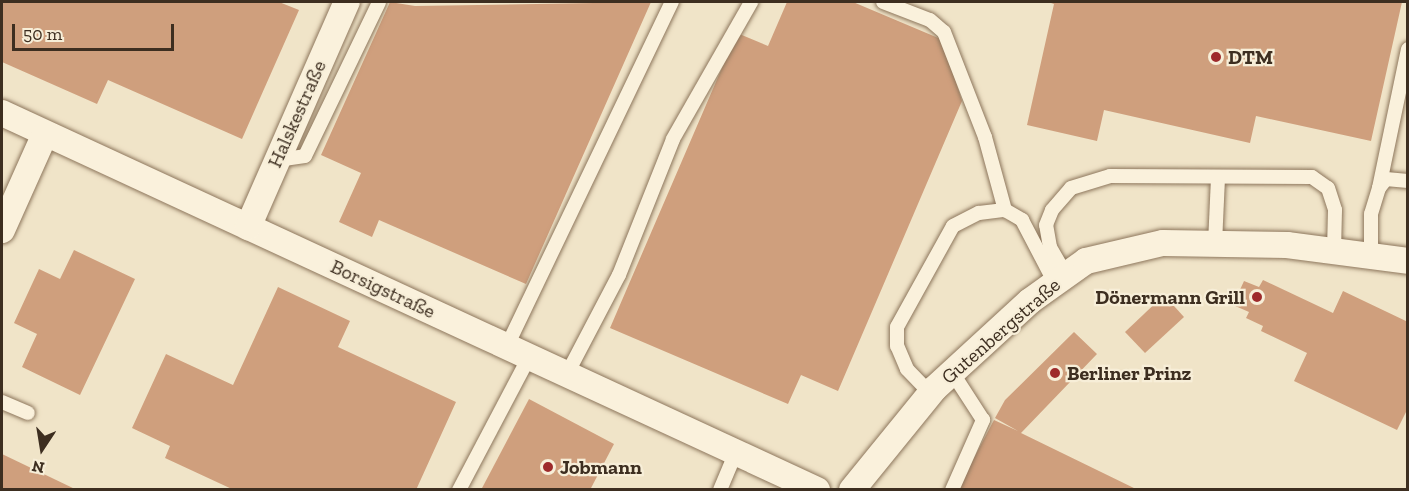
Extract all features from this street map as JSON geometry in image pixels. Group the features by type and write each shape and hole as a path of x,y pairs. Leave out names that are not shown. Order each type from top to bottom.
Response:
{"street":[{"name":"Halskestraße","path":"248,227 346,2"},
{"name":"Borsigstraße","path":"2,113 817,489"},
{"path":"2,230 45,134"},
{"name":"Gutenbergstraße","path":"852,489 930,393 1061,279 1086,261 1163,243 1334,251 1407,261"}],"lane":[{"path":"277,160 305,156 379,2"},
{"path":"459,489 672,2"},
{"path":"567,374 619,275 673,139 751,2"},
{"path":"883,2 930,20 944,32 985,137 1005,210"},
{"path":"1371,256 1371,214 1379,188 1407,49"},
{"path":"1061,279 1050,247 1046,225 1071,188 1110,176 1218,177 1285,173 1312,177 1328,188 1335,210 1334,251"},
{"path":"1215,244 1218,177"},
{"path":"1379,188 1386,179 1407,181"},
{"path":"930,393 907,369 897,327 953,226 979,213 1005,210 1022,220 1061,279"},
{"path":"952,372 983,420 952,489"},
{"path":"2,402 28,413"},
{"path":"720,489 736,452"}],"building":[{"path":"2,2 279,2 299,10 242,139 108,80 97,104 2,62"},
{"path":"390,2 415,6 651,2 526,284 379,220 372,237 339,222 361,173 321,155"},
{"path":"787,2 853,2 943,40 962,101 838,391 801,375 788,404 610,328 737,33 768,46"},
{"name":"DTM","path":"1048,2 1402,2 1371,141 1256,116 1250,143 1104,110 1097,141 1027,125 1054,4"},
{"path":"74,250 135,279 80,395 22,367 37,334 14,323 39,269 60,279"},
{"path":"1263,280 1333,313 1343,291 1408,322 1408,408 1397,430 1294,381 1307,353 1261,331 1263,326 1246,318 1249,312 1233,305 1244,281 1259,287"},
{"path":"278,287 350,321 338,347 456,402 416,490 234,490 165,458 170,446 132,428 166,354 233,385"},
{"path":"1164,295 1184,317 1145,353 1125,332"},
{"path":"1074,332 1097,354 1021,433 1138,490 957,490 994,420 1018,431 995,418 1005,400"},
{"name":"Jobmann","path":"529,399 614,444 590,490 481,490"},
{"path":"2,454 77,490 2,490"}],"place":[{"name":"DTM","path":"1216,57"},
{"name":"Dönermann Grill","path":"1257,297"},
{"name":"Berliner Prinz","path":"1055,373"},
{"name":"Jobmann","path":"548,467"}]}
